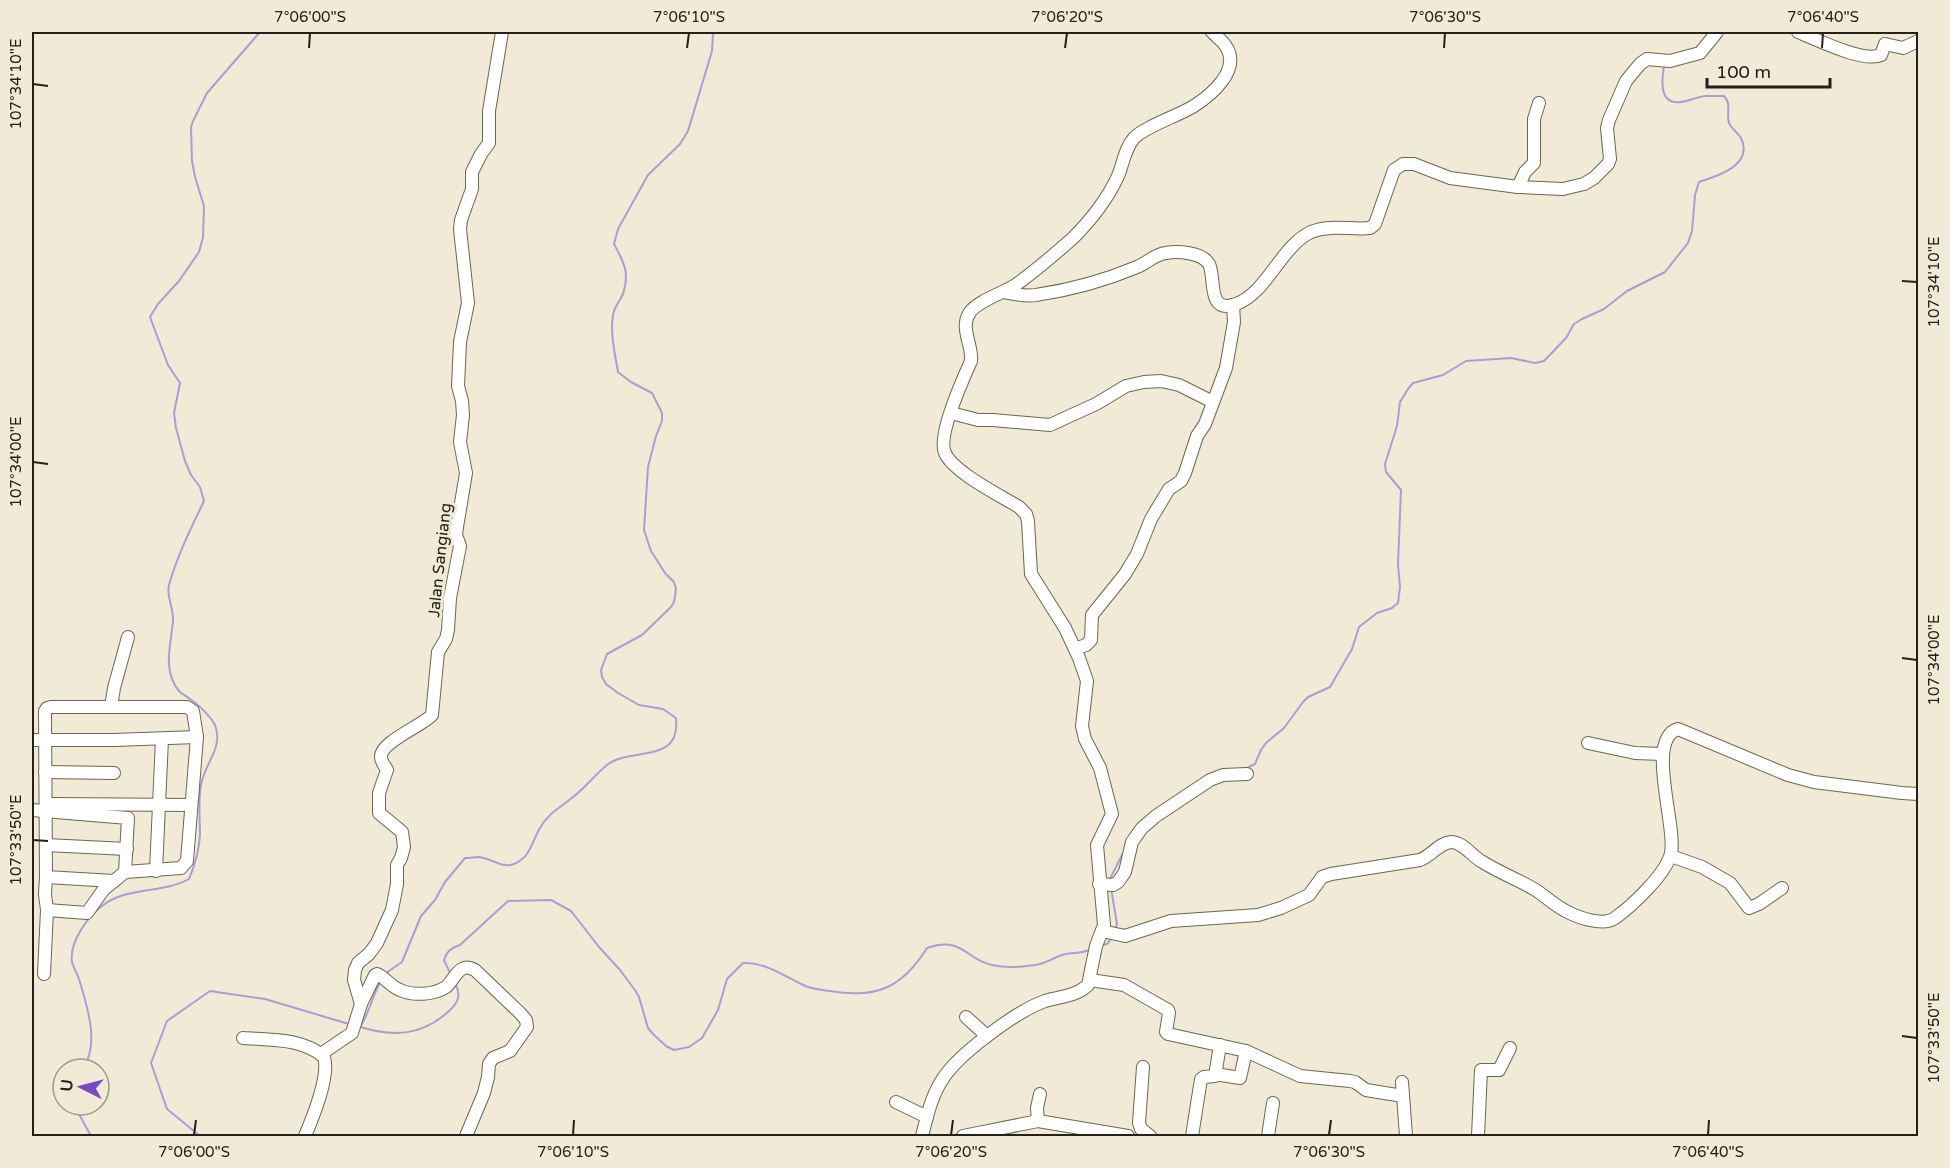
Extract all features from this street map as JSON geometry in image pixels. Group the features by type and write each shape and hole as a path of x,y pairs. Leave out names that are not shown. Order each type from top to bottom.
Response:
{"street":[{"name":"Jalan Sangiang","path":"361,1004 354,980 355,970 358,963 377,943 392,910 397,884 397,865 404,847 402,832 379,813 379,793 387,770 382,760 382,751 389,743 419,726 432,715 438,652 446,639 448,630 450,598 460,546 456,535 466,473 460,442 463,415 458,386 460,342 468,303 460,229 461,220 471,197 471,172 489,143 489,111 502,32"},
{"path":"922,1137 936,1091 950,1069 987,1036 1044,1001 1075,994 1088,985 1095,952 1106,932 1104,920 1106,885 1096,845 1112,814 1100,768 1083,733 1087,681 1076,649 1031,574 1026,514 1019,507 957,467 945,454 946,426 972,353 966,332 968,318 971,310 979,304 1017,284 1072,238 1100,210 1118,176 1128,148 1135,138 1193,106 1217,87 1226,74 1230,58 1227,48 1212,32"},
{"path":"1004,292 1035,295 1106,278 1140,266 1165,253 1184,252 1206,260 1212,273 1215,299 1220,304 1233,305 1241,302 1256,290 1293,246 1310,233 1323,228 1370,228 1376,224 1394,170 1403,164 1414,164 1450,178 1518,187 1563,189 1584,184 1608,164 1610,159 1607,128 1609,120 1626,81 1640,64 1647,59 1670,61 1700,52 1717,32"},
{"path":"1798,32 1851,53 1872,57 1881,55 1887,44 1903,48 1918,41"},
{"path":"1518,187 1525,172 1534,163 1534,119 1539,103"},
{"path":"1076,649 1091,640 1092,615 1125,574 1137,554 1151,519 1169,489 1184,477 1197,436 1205,424 1226,368 1234,322 1233,305"},
{"path":"951,413 983,421 1050,425 1096,404 1126,386 1152,381 1179,385 1213,402"},
{"path":"111,707 128,637"},
{"path":"44,974 47,910 45,894 45,740 47,708 187,707 193,711 197,737 187,861 178,869 125,872 104,889 87,913 47,910"},
{"path":"1106,932 1125,936 1171,921 1258,915 1310,895 1322,877 1428,858 1442,845 1450,842 1459,844 1479,860 1534,889 1562,909 1593,920 1607,922 1613,920 1645,892 1671,856 1671,830 1662,754 1666,737 1670,732 1678,729 1788,775 1822,783 1918,794"},
{"path":"32,740 197,737"},
{"path":"156,870 162,739"},
{"path":"1588,743 1635,753 1662,754"},
{"path":"45,772 114,772"},
{"path":"1106,885 1118,882 1125,872 1132,842 1142,828 1156,816 1210,780 1222,775 1247,774"},
{"path":"32,810 191,805"},
{"path":"45,808 128,818 125,872"},
{"path":"46,845 127,849"},
{"path":"1671,856 1702,867 1730,883 1749,908 1782,888"},
{"path":"46,877 114,881"},
{"path":"321,1054 352,1034 361,1004 375,975 381,976 392,986 410,993 435,993 446,987 462,969 470,968 483,977 526,1020 527,1027 510,1051 493,1058 489,1064 484,1093 466,1137"},
{"path":"1090,980 1124,985 1168,1010 1166,1034 1246,1051 1300,1076 1350,1081 1366,1090 1403,1096"},
{"path":"966,1017 987,1036"},
{"path":"243,1038 291,1042 309,1047 326,1060 324,1078 305,1137"},
{"path":"1192,1137 1201,1079 1214,1077 1220,1045"},
{"path":"1478,1137 1481,1070 1499,1070 1510,1048"},
{"path":"1215,1074 1240,1078 1246,1051"},
{"path":"1143,1067 1139,1123 1141,1129 1150,1137"},
{"path":"1402,1082 1406,1137"},
{"path":"1038,1121 1037,1108 1040,1094"},
{"path":"896,1102 927,1117"},
{"path":"1268,1137 1273,1103"},
{"path":"963,1137 1038,1121 1128,1137"}],"waterway":[{"path":"89,1057 91,1048 90,1024 79,979 72,962 76,939 91,917 112,900 122,895 168,887 189,879 200,835 201,785 217,741 215,725 200,707 179,691 169,666 173,621 168,594 169,585 180,553 204,501 200,487 185,461 176,428 174,413 180,383 168,365 150,317 199,252 203,237 204,206 192,161 191,127 193,121 207,93 260,32"},
{"path":"386,973 402,962 421,916 465,858 479,857 505,865 520,861 528,853 548,817 575,796 607,765 617,759 663,749 671,742 675,733 676,718 663,709 639,705 618,693 606,684 601,670 607,654 642,635 671,607 676,589 674,582 665,573 651,551 644,530 648,467 662,421 662,413 652,393 618,372 612,322 615,309 623,294 626,274 614,244 618,229 648,175 680,144 688,131 712,51 713,32"},
{"path":"1704,39 1709,32"},
{"path":"1245,769 1255,764 1266,743 1284,728 1308,697 1330,687 1352,649 1359,627 1377,613 1392,608 1398,603 1401,490 1386,472 1385,464 1397,426 1400,402 1408,389 1413,383 1443,375 1466,361 1511,358 1535,363 1544,361 1566,338 1574,324 1604,309 1627,291 1665,272 1688,243 1692,231 1695,195 1699,182 1724,173 1732,168 1743,155 1744,147 1741,138 1729,123 1728,102 1724,96 1705,96 1674,102 1668,99 1663,90 1664,66"},
{"path":"1110,879 1123,853"},
{"path":"1111,888 1117,924 1115,930"},
{"path":"451,975 444,960 448,952 460,945 508,901 551,900 571,911 620,970 639,997 648,1028 666,1046 674,1050 689,1047 702,1038 718,1010 727,979 743,963 767,967 813,988 861,993 874,991 897,981 908,973 927,948 939,945 956,947 983,962 1008,967 1039,964 1062,955 1089,950"},
{"path":"1100,946 1107,944 1112,938"},
{"path":"360,1027 381,981"},
{"path":"360,1027 396,1033 418,1030 439,1019 455,1005 458,998 455,983"},
{"path":"200,1136 167,1109 151,1063 167,1021 210,991 265,999 349,1024"},
{"path":"81,1117 91,1136"}]}
